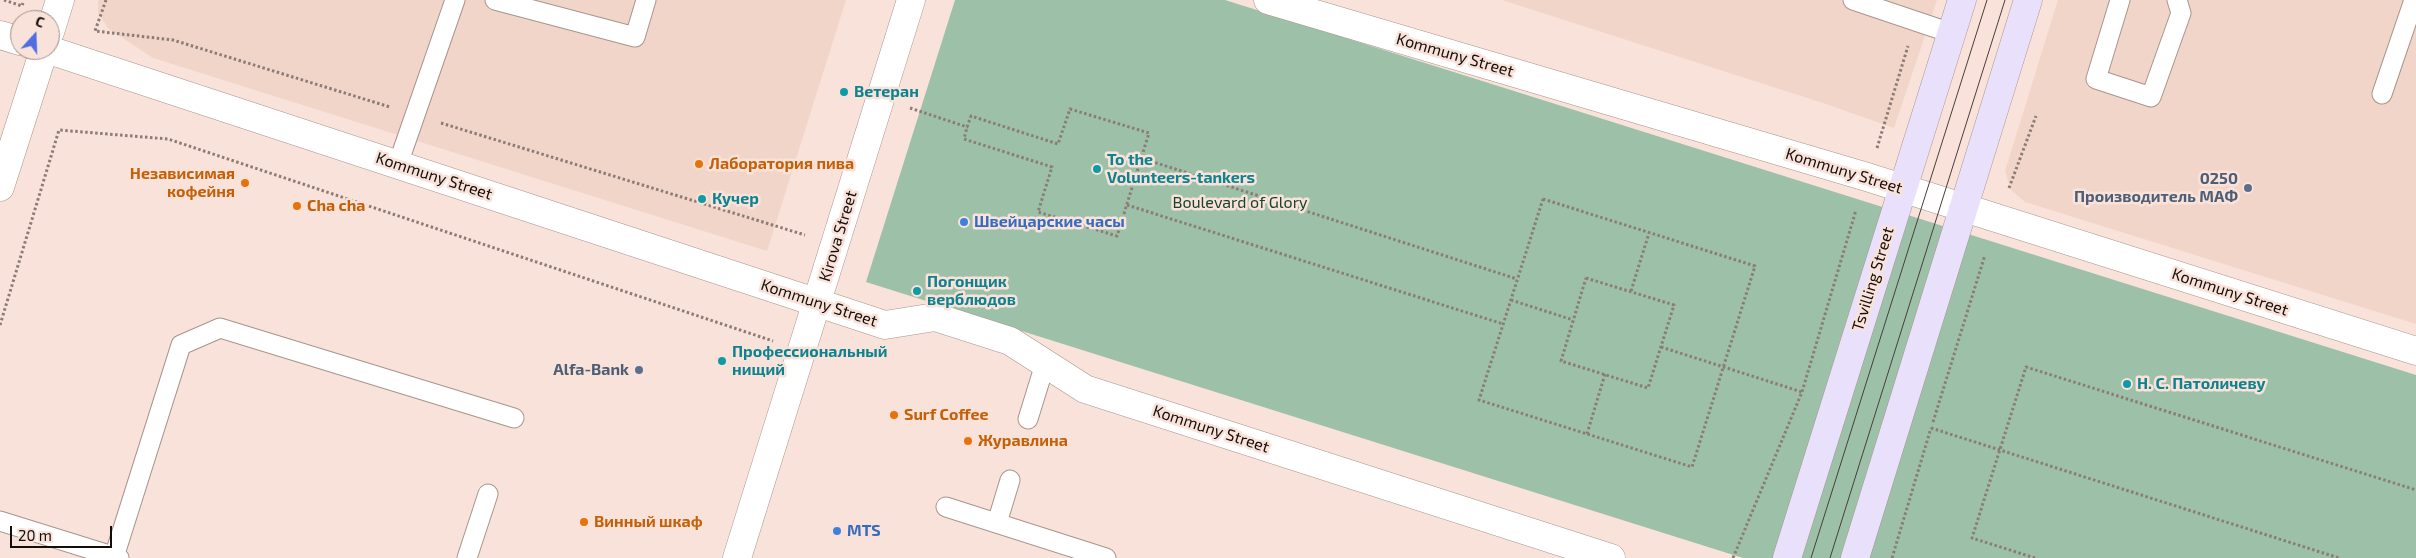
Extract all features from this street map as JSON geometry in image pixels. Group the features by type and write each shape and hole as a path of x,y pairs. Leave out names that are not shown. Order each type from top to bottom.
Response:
{"main road":[{"name":"Tsvilling Street","path":"1787,558 1901,188 1962,0"},
{"path":"1855,558 2028,0"}],"street":[{"name":"Kirova Street","path":"737,558 912,0"},
{"name":"Kommuny Street","path":"1268,0 1901,188 2416,351"},
{"name":"Kommuny Street","path":"60,54 885,324 935,317 1010,341 1085,389 1611,558"},
{"path":"0,187 41,60"}],"lane":[{"path":"398,164 455,0"},
{"path":"495,0 635,37 646,0"},
{"path":"1853,0 1951,32"},
{"path":"2120,0 2096,78 2151,98 2180,13 2177,0"},
{"path":"2382,94 2414,0"},
{"path":"0,521 79,552 116,557 181,345 220,328 514,418"},
{"path":"1028,419 1045,364"},
{"path":"997,523 1010,480"},
{"path":"467,558 488,494"},
{"path":"946,507 1106,558"}],"path":[{"path":"4,0 22,6"},
{"path":"106,0 95,30 173,40 835,244"},
{"path":"1875,154 1916,21"},
{"path":"880,99 968,127"},
{"path":"1070,108 1149,133 1117,236 1038,212 1052,167 964,139 968,127 971,116 1058,144 1070,108"},
{"path":"2008,190 2036,116"},
{"path":"0,325 59,130 168,139 802,350"},
{"path":"1141,158 1517,279"},
{"path":"1543,199 1649,233 1755,266 1692,467 1479,400 1543,199"},
{"path":"1127,204 1503,324"},
{"path":"1733,558 1802,392 1856,210"},
{"path":"1631,292 1649,233"},
{"path":"1892,558 1985,255"},
{"path":"1586,278 1631,292 1674,305 1648,388 1561,361 1586,278"},
{"path":"1511,300 1573,320"},
{"path":"1661,347 1802,392"},
{"path":"2035,558 1972,538 2026,367 2416,490"},
{"path":"1587,434 1605,374"},
{"path":"1931,428 2339,558"}],"shaded area":[{"path":"98,0 846,0 767,251 153,58 109,29 98,13"},
{"path":"1502,0 1937,0 1894,128 1826,104"},
{"path":"2058,0 2416,0 2416,324 2025,202 2011,190 2005,171"}],"green space":[{"name":"Boulevard of Glory","path":"955,0 1225,0 2416,375 2416,558 1743,558 866,282"}],"tram line":[{"path":"1811,558 1987,0"},
{"path":"1830,558 2005,0"}],"place":[{"name":"Ветеран","path":"844,92"},
{"name":"Лаборатория пива","path":"699,164"},
{"name":"To the Volunteers-tankers","path":"1097,169"},
{"name":"Независимая кофейня","path":"245,183"},
{"name":"0250 Производитель МАФ","path":"2248,188"},
{"name":"Кучер","path":"702,199"},
{"name":"Cha cha","path":"297,206"},
{"name":"Швейцарские часы","path":"964,222"},
{"name":"Погонщик верблюдов","path":"917,291"},
{"name":"Профессиональный нищий","path":"722,361"},
{"name":"Alfa-Bank","path":"639,370"},
{"name":"Н. С. Патоличеву","path":"2127,384"},
{"name":"Surf Coffee","path":"894,415"},
{"name":"Журавлина","path":"968,441"},
{"name":"Винный шкаф","path":"584,522"},
{"name":"MTS","path":"837,531"}]}
